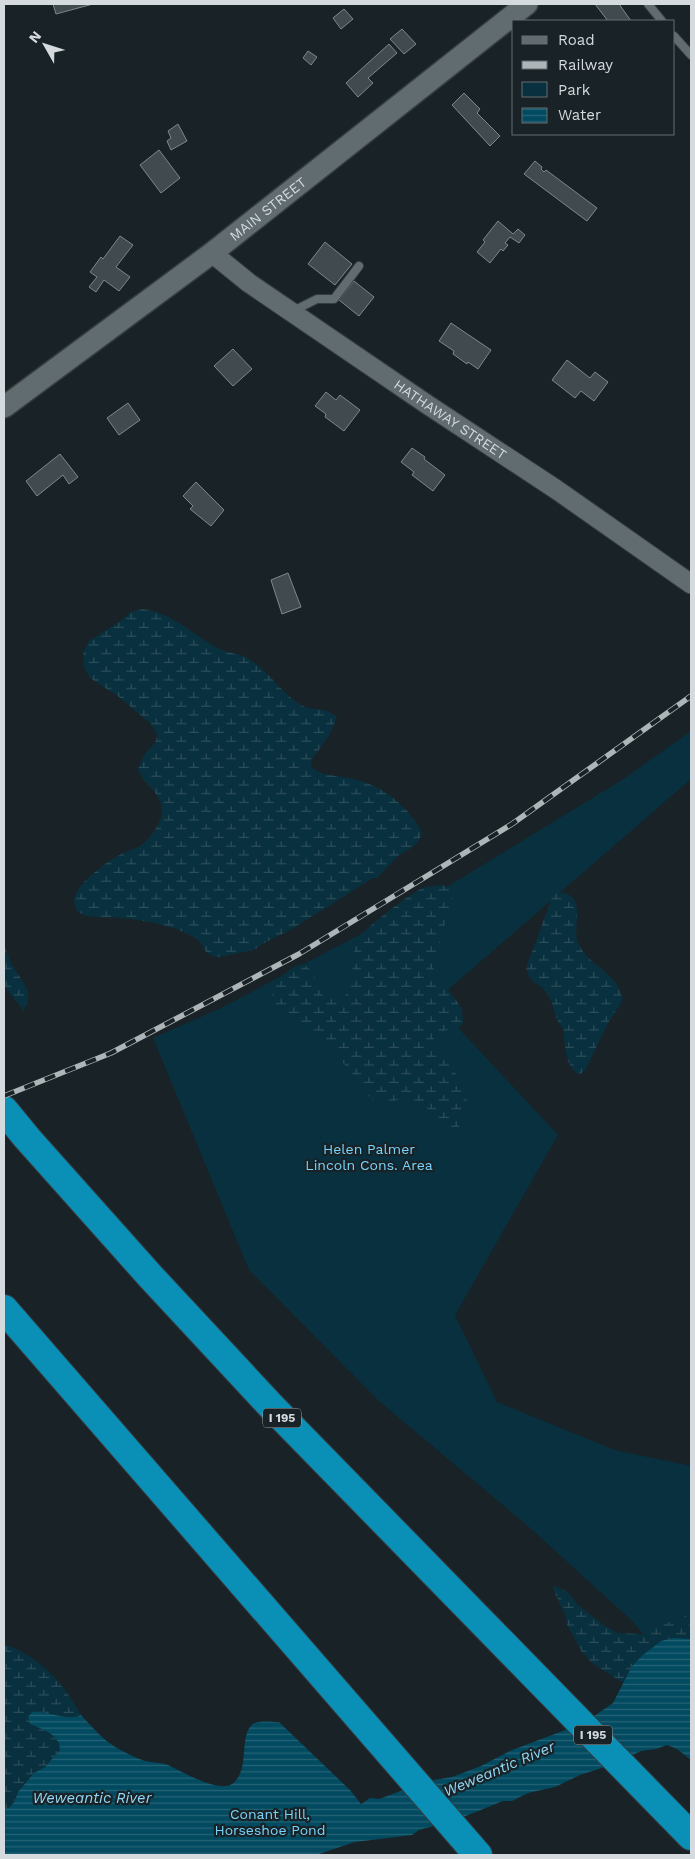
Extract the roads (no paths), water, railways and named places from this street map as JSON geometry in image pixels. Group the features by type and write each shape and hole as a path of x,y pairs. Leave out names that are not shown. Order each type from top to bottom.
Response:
{"highway":[{"name":"I 195","path":"4,1110 151,1277 271,1406 691,1836"},
{"path":"4,1309 474,1850"}],"main road":[{"name":"MAIN STREET","path":"4,407 212,254 527,4"}],"street":[{"name":"HATHAWAY STREET","path":"212,254 249,283 428,405 558,490 691,584"}],"lane":[{"path":"648,4 661,20"},
{"path":"675,37 691,55"},
{"path":"292,312 317,299 334,299 359,266"}],"water":[{"name":"Weweantic River","path":"673,1638 691,1639 691,1760 677,1749 667,1745 641,1751 614,1764 580,1775 555,1787 528,1793 512,1801 503,1801 456,1820 419,1830 412,1835 355,1842 316,1855 4,1855 4,1808 9,1808 15,1801 18,1792 34,1773 45,1767 60,1750 54,1736 30,1724 28,1717 32,1712 63,1717 81,1715 107,1741 127,1754 145,1761 168,1765 209,1784 218,1786 232,1784 238,1778 243,1762 246,1736 253,1724 258,1722 279,1722 350,1790 361,1804 370,1798 379,1799 428,1781 452,1777 481,1766 512,1750 584,1723 613,1703 632,1666 643,1655 661,1641"}],"railway":[{"path":"4,1096 111,1053 299,954 512,824 691,696"}],"park label":[{"name":"Helen Palmer Lincoln Cons. Area","path":"369,1158"},
{"name":"Conant Hill, Horseshoe Pond","path":"270,1822"}]}
